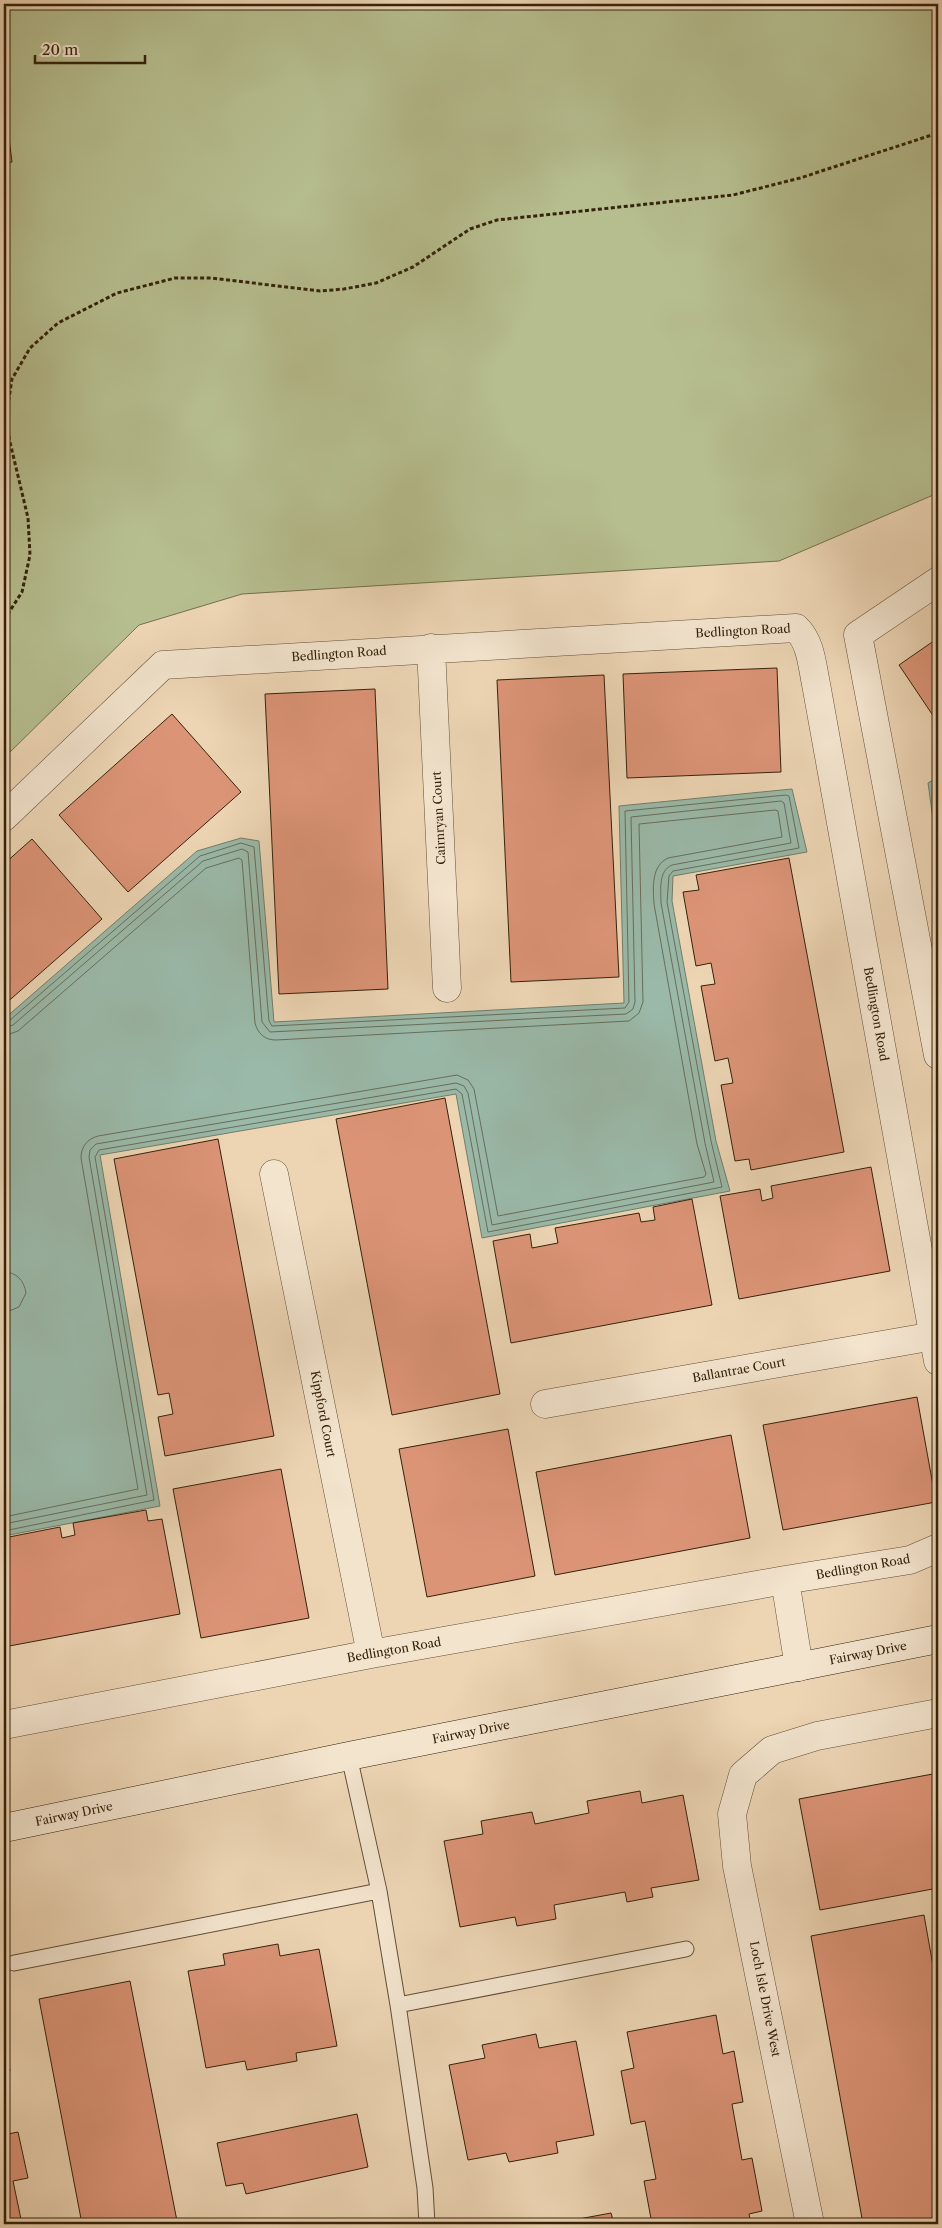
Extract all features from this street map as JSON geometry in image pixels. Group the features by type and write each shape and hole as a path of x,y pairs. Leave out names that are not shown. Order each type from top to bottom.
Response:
{"street":[{"path":"937,1039 858,635 938,581"},
{"name":"Bedlington Road","path":"4,817 163,665 796,628 804,634 808,644 936,1348"},
{"name":"Cairnryan Court","path":"431,648 447,988"},
{"name":"Kippford Court","path":"274,1174 371,1654"},
{"name":"Ballantrae Court","path":"545,1404 936,1348"},
{"name":"Bedlington Road","path":"4,1725 371,1654 785,1580 910,1560 938,1548"},
{"path":"785,1580 799,1666"},
{"name":"Fairway Drive","path":"4,1828 349,1756 938,1639"},
{"name":"Loch Isle Drive West","path":"810,2224 737,1866 732,1814 743,1775 772,1750 817,1736 938,1713"}],"lane":[{"path":"349,1756 379,1891 425,2188 427,2224"},
{"path":"14,1964 379,1891"},
{"path":"398,2005 686,1949"}],"path":[{"path":"4,620 22,592 30,555 28,518 9,438 7,411 12,379 30,348 58,323 117,293 175,278 211,278 320,291 376,283 413,268 470,229 497,220 733,195 800,178 938,133"}],"green space":[{"path":"4,4 938,4 938,493 779,561 242,594 139,625 4,758"}],"water":[{"path":"938,777 938,855 928,783"},
{"path":"792,789 807,852 673,876 672,901 716,1141 730,1191 482,1238 456,1094 100,1155 160,1506 4,1536 4,1296 7,1292 4,1288 4,1019 197,851 241,838 259,841 274,1022 624,1003 619,806"}],"building":[{"path":"8,130 12,162 4,163 4,131"},
{"path":"938,638 938,723 899,665"},
{"path":"777,668 781,772 627,778 623,674"},
{"path":"604,675 619,977 511,982 497,680"},
{"path":"375,689 388,989 279,994 265,694"},
{"path":"172,714 241,792 128,892 59,815"},
{"path":"32,839 102,919 4,1005 4,864"},
{"path":"789,858 844,1152 751,1170 749,1159 735,1161 721,1085 733,1083 728,1058 715,1061 701,986 715,984 711,963 696,966 683,892 699,890 696,875"},
{"path":"445,1098 500,1394 392,1415 336,1119"},
{"path":"218,1139 274,1436 165,1456 158,1417 173,1414 169,1393 158,1395 114,1159"},
{"path":"871,1167 890,1271 739,1299 720,1196 760,1189 762,1201 773,1198 771,1186"},
{"path":"692,1199 712,1305 511,1343 493,1241 530,1234 532,1248 558,1243 555,1228 639,1213 641,1222 655,1220 653,1207"},
{"path":"917,1397 936,1502 783,1530 763,1425"},
{"path":"508,1429 535,1576 427,1597 399,1449"},
{"path":"731,1435 750,1538 555,1575 536,1472"},
{"path":"281,1469 309,1618 201,1638 173,1489"},
{"path":"146,1510 148,1521 162,1519 180,1614 4,1647 4,1538 60,1527 62,1538 75,1535 73,1523"},
{"path":"938,1773 938,1888 820,1910 799,1799"},
{"path":"640,1791 642,1803 683,1795 699,1880 651,1888 653,1897 627,1902 625,1892 554,1905 556,1919 517,1926 515,1917 460,1927 444,1841 483,1834 481,1821 532,1812 535,1824 589,1813 587,1801"},
{"path":"924,1915 938,1994 938,2217 897,2224 863,2224 811,1936"},
{"path":"278,1944 280,1956 319,1949 337,2046 296,2053 297,2061 247,2070 245,2061 206,2068 188,1971 225,1965 223,1954"},
{"path":"130,1981 177,2221 160,2224 82,2224 39,1999"},
{"path":"716,2015 723,2054 734,2051 743,2102 732,2104 742,2160 752,2158 762,2211 749,2214 751,2224 652,2224 644,2181 656,2179 645,2121 631,2124 621,2071 634,2068 627,2032"},
{"path":"536,2034 539,2048 576,2041 594,2135 556,2142 558,2153 509,2162 506,2153 468,2160 449,2065 485,2058 482,2045"},
{"path":"4,2040 10,2071 4,2072"},
{"path":"4,2111 8,2134 18,2132 28,2178 13,2181 22,2224 4,2224"},
{"path":"357,2114 368,2167 246,2194 243,2183 226,2186 217,2143"},
{"path":"611,2213 614,2224 552,2224"}]}
